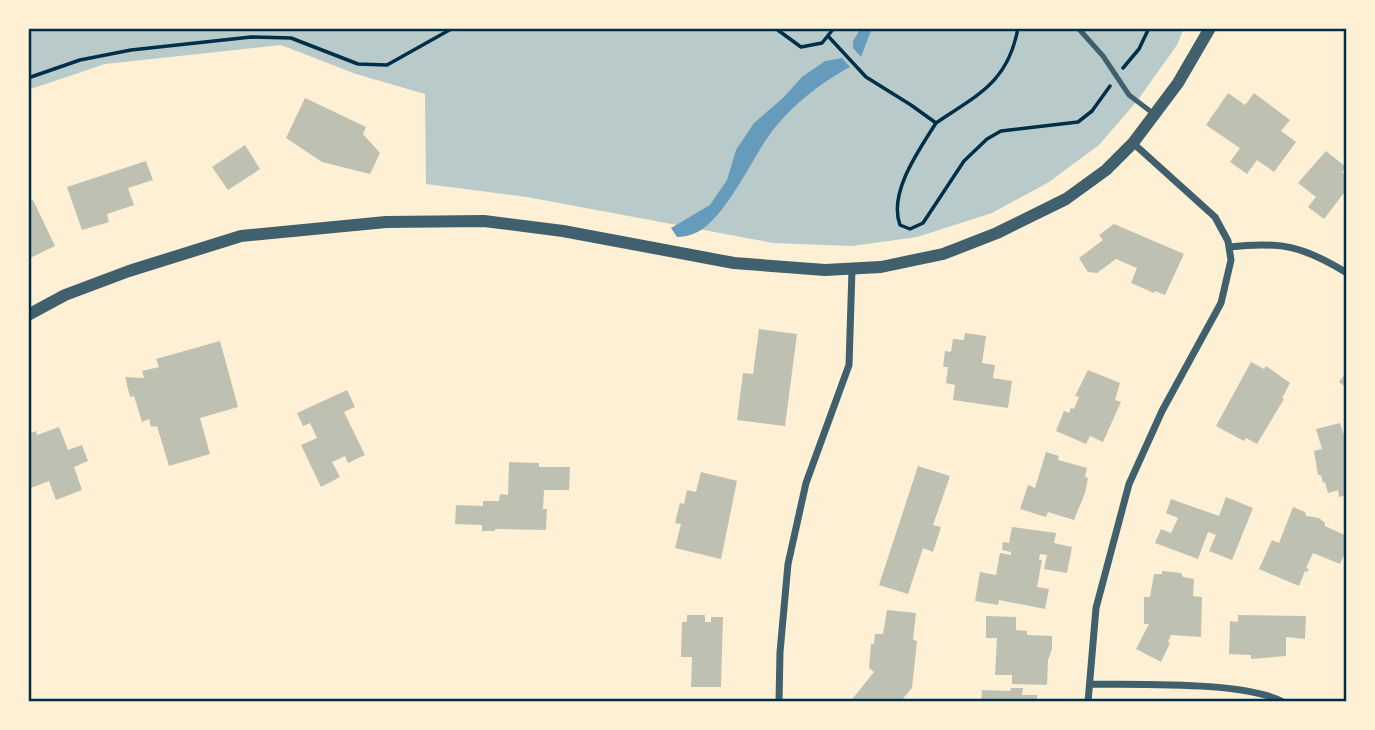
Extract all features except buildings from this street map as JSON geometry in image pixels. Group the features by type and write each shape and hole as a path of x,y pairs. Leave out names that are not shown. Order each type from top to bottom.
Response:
{"street":[{"path":"28,315 65,295 129,271 241,236 386,222 484,221 563,231 734,263 825,270 881,267 943,254 997,233 1066,199 1106,170 1133,143 1178,83 1210,28"},
{"path":"1088,702 1097,608 1129,484 1162,411 1221,303 1231,260 1229,247 1214,217 1133,143"},
{"path":"1229,247 1265,243 1300,249 1324,258 1347,273"},
{"path":"779,702 780,652 788,564 806,483 849,365 852,270"},
{"path":"1090,684 1261,693 1283,702"}],"lane":[{"path":"1078,28 1103,56 1129,95 1154,114"}],"path":[{"path":"28,78 93,57 131,50 251,37 291,38 358,64 387,65 453,28"},
{"path":"775,28 801,47 822,43 834,28"},
{"path":"1018,28 1016,41 1005,65 991,86 936,123 913,159 895,212 900,225 910,229 923,223 964,161 987,139 1001,131 1078,122 1092,111 1139,49 1149,28"},
{"path":"828,36 866,77 936,123"}],"shaded area":[{"path":"28,28 1184,28 1177,45 1137,101 1099,145 1049,182 992,213 917,237 852,246 773,243 527,197 426,184 425,94 356,74 281,45 105,64 28,90"}],"water":[{"path":"861,28 872,28 861,57 853,48 853,41"},
{"path":"842,58 850,67 816,89 785,116 768,137 715,218 693,234 677,237 671,228 710,205 727,180 736,150 754,123 802,77 825,61"}]}
